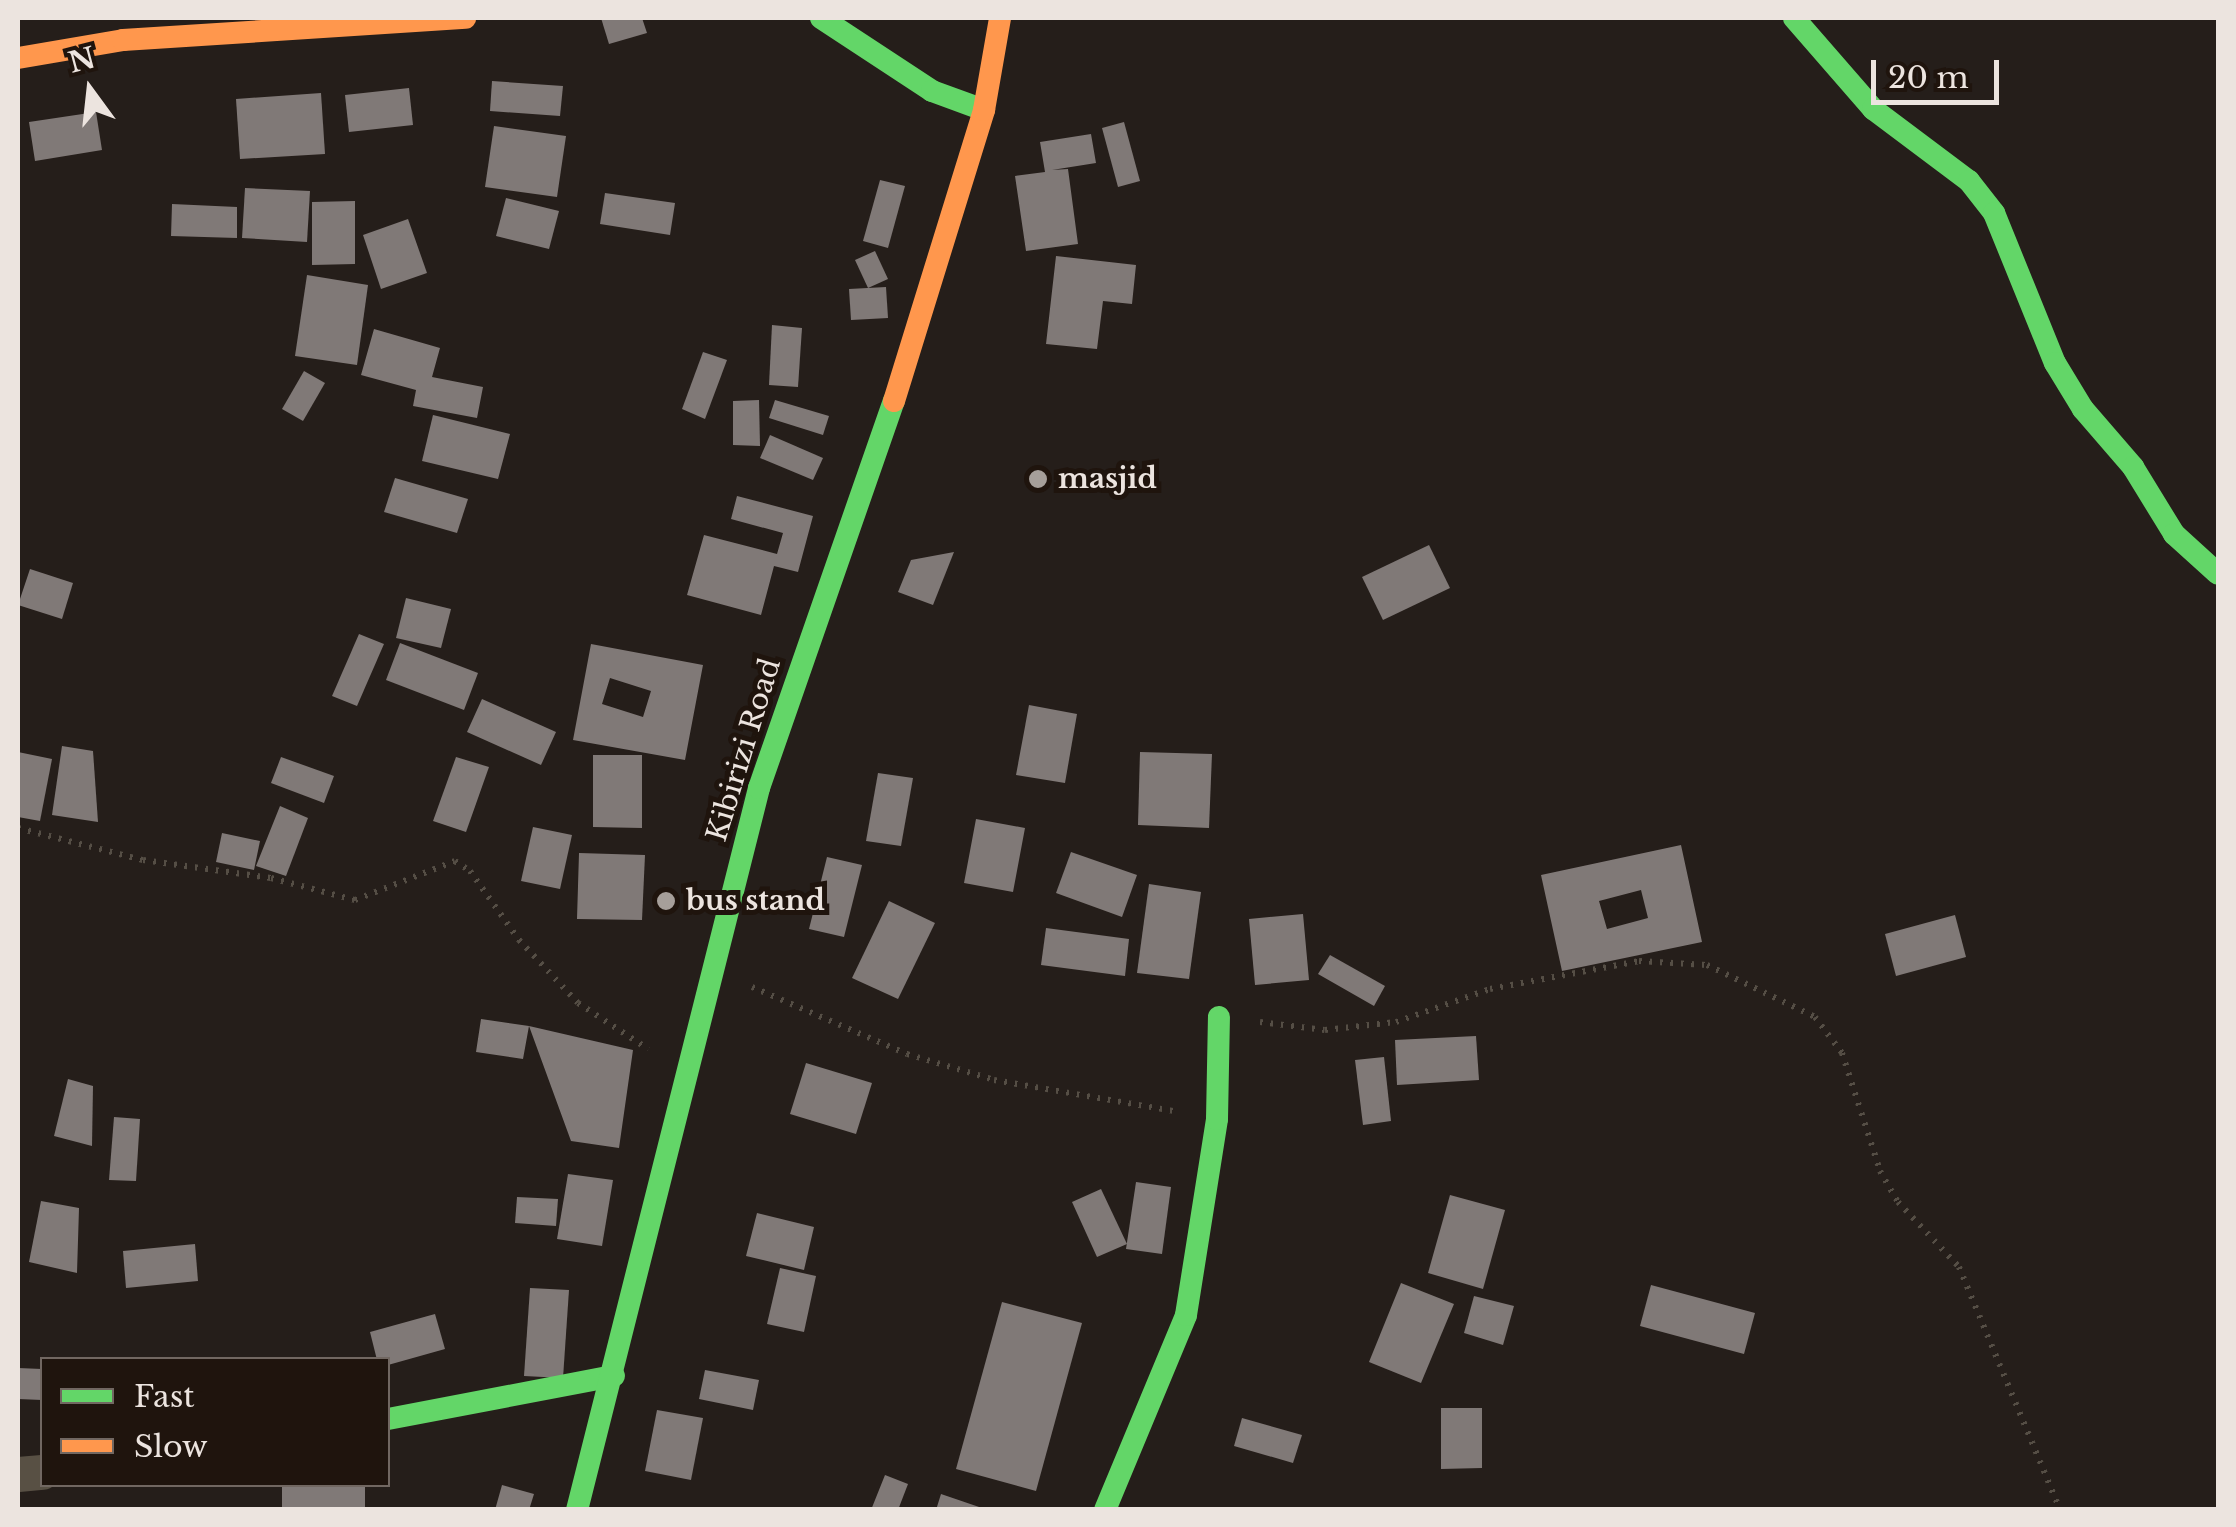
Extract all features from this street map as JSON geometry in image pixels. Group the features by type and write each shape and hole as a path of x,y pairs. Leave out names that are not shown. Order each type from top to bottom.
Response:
{"street":[{"path":"18,58 122,40 466,18"},
{"path":"821,18 932,91 984,110"},
{"name":"Kibirizi Road","path":"577,1510 614,1376 759,788 904,371 984,110 1000,18"},
{"path":"1794,18 1873,109 1968,181 1994,212 2054,362 2082,409 2133,467 2174,534 2218,574"},
{"path":"1105,1510 1186,1315 1217,1119 1218,1017"},
{"path":"390,1419 614,1376"}],"path":[{"path":"18,828 142,860 271,878 355,900 455,861 470,871 519,940 578,1003 689,1074"},
{"path":"1218,1017 1325,1030 1396,1022 1490,989 1638,960 1708,965 1815,1017 1842,1053 1880,1172 1898,1202 1959,1267 2060,1510"},
{"path":"714,971 924,1059 994,1080 1217,1119"}],"building":[{"path":"601,18 642,18 647,33 609,44"},
{"path":"492,81 563,86 560,116 490,111"},
{"path":"409,88 413,125 349,132 345,95"},
{"path":"321,93 325,154 240,159 236,99"},
{"path":"96,112 102,150 35,161 29,122"},
{"path":"1124,122 1140,181 1118,187 1102,128"},
{"path":"494,126 566,136 557,197 485,187"},
{"path":"1091,134 1096,163 1052,170 1068,169 1078,244 1026,251 1015,176 1045,172 1040,142"},
{"path":"880,180 905,186 888,248 863,241"},
{"path":"245,188 310,191 307,242 242,238"},
{"path":"605,193 675,203 670,235 600,224"},
{"path":"506,198 559,211 549,249 496,236"},
{"path":"355,201 355,264 312,265 312,202"},
{"path":"172,204 237,207 237,238 171,236"},
{"path":"408,219 427,273 381,289 363,235"},
{"path":"875,251 888,279 868,288 855,260"},
{"path":"1056,256 1136,265 1132,304 1103,301 1097,349 1046,344"},
{"path":"307,275 368,285 357,365 295,356"},
{"path":"886,287 888,318 851,320 849,289"},
{"path":"772,325 802,328 798,387 769,385"},
{"path":"374,329 440,348 432,377 483,387 477,418 413,406 416,390 361,375"},
{"path":"703,352 727,360 705,419 682,409"},
{"path":"304,371 325,383 303,421 282,409"},
{"path":"759,400 760,446 733,445 733,401"},
{"path":"775,400 829,416 823,435 769,418"},
{"path":"433,415 510,434 498,479 422,461"},
{"path":"770,435 823,458 813,480 760,458"},
{"path":"395,478 468,499 457,533 384,512"},
{"path":"737,496 813,516 798,572 774,566 761,615 687,595 704,535 777,554 783,533 731,519"},
{"path":"1429,545 1450,588 1383,620 1362,577"},
{"path":"954,552 933,605 898,592 911,560"},
{"path":"30,569 73,583 62,619 18,605"},
{"path":"406,598 451,609 441,648 396,638"},
{"path":"359,634 384,644 357,706 332,696"},
{"path":"400,643 478,673 464,710 386,680"},
{"path":"591,644 703,665 685,760 573,740","holes":["610,678 651,691 643,717 602,704"]},
{"path":"482,699 556,732 541,765 467,732"},
{"path":"1029,705 1077,714 1065,783 1016,775"},
{"path":"62,746 93,751 98,822 52,815"},
{"path":"18,752 52,759 40,821 18,817"},
{"path":"1140,752 1212,754 1209,828 1138,825"},
{"path":"593,755 642,755 642,828 593,827"},
{"path":"281,757 334,776 324,803 271,783"},
{"path":"456,757 489,767 466,832 433,821"},
{"path":"878,773 913,778 901,846 866,841"},
{"path":"280,806 308,818 286,876 256,866"},
{"path":"976,819 1025,828 1013,892 964,883"},
{"path":"533,827 572,835 560,889 521,881"},
{"path":"222,833 260,841 254,870 216,862"},
{"path":"1681,845 1702,942 1562,971 1541,875","holes":["1641,890 1648,918 1607,929 1599,901"]},
{"path":"1071,852 1137,875 1122,917 1056,893"},
{"path":"579,853 645,855 642,920 577,919"},
{"path":"827,857 862,865 844,937 809,929"},
{"path":"1149,884 1201,892 1189,979 1137,973"},
{"path":"889,901 935,923 898,999 852,978"},
{"path":"1303,914 1309,980 1255,985 1249,919"},
{"path":"1955,915 1966,957 1896,976 1885,934"},
{"path":"1046,928 1129,939 1125,976 1041,965"},
{"path":"1330,955 1385,986 1374,1006 1318,974"},
{"path":"481,1019 529,1026 523,1059 476,1052"},
{"path":"529,1026 633,1050 619,1148 571,1141"},
{"path":"1476,1036 1479,1080 1397,1085 1395,1040"},
{"path":"1384,1057 1391,1121 1363,1125 1355,1060"},
{"path":"806,1063 872,1083 856,1134 790,1114"},
{"path":"68,1079 93,1086 92,1146 54,1136"},
{"path":"114,1117 140,1119 136,1181 109,1180"},
{"path":"568,1174 613,1180 602,1246 557,1239"},
{"path":"1136,1182 1171,1187 1162,1254 1126,1249"},
{"path":"1101,1189 1127,1244 1097,1257 1072,1202"},
{"path":"1450,1195 1505,1210 1483,1289 1428,1273"},
{"path":"517,1197 558,1199 556,1226 515,1223"},
{"path":"41,1201 79,1208 77,1273 29,1262"},
{"path":"757,1213 814,1227 804,1270 746,1256"},
{"path":"195,1244 198,1281 126,1288 123,1251"},
{"path":"780,1268 816,1276 804,1332 767,1324"},
{"path":"1401,1283 1454,1304 1421,1383 1369,1362"},
{"path":"1651,1285 1755,1313 1744,1354 1640,1326"},
{"path":"530,1288 569,1290 563,1378 524,1376"},
{"path":"1474,1296 1514,1306 1503,1345 1464,1333"},
{"path":"1002,1302 1082,1323 1036,1491 956,1469"},
{"path":"435,1314 445,1349 390,1364 390,1357 376,1357 370,1332"},
{"path":"18,1368 40,1369 40,1400 18,1399"},
{"path":"705,1370 759,1380 753,1410 699,1399"},
{"path":"1441,1408 1482,1408 1482,1468 1441,1469"},
{"path":"657,1410 703,1418 691,1480 645,1471"},
{"path":"1242,1418 1302,1435 1293,1463 1234,1446"},
{"path":"885,1475 908,1484 898,1510 871,1510"},
{"path":"502,1485 534,1494 529,1510 495,1510"},
{"path":"282,1487 365,1487 365,1510 282,1510"},
{"path":"941,1494 985,1509 985,1510 936,1510"}],"traffic: fast":[{"path":"821,18 932,91 984,110"},
{"path":"1794,18 1873,109 1969,181 1994,213 2055,363 2083,409 2133,467 2174,534 2218,574"},
{"path":"577,1510 759,788 894,401"},
{"path":"1105,1510 1186,1315 1217,1119 1219,1017"},
{"path":"390,1419 614,1376"}],"traffic: slow":[{"path":"18,58 123,40 465,18"},
{"path":"894,401 984,110 1000,18"}],"place":[{"name":"masjid","path":"1038,479"},
{"name":"bus stand","path":"666,901"}]}
